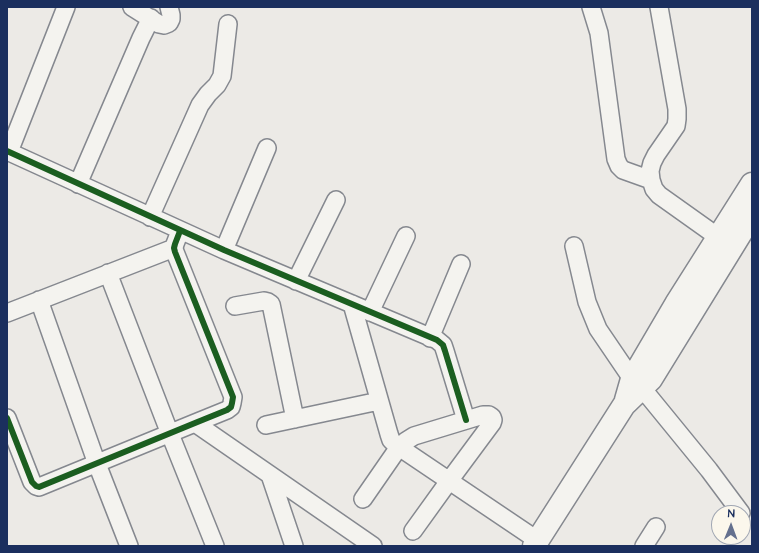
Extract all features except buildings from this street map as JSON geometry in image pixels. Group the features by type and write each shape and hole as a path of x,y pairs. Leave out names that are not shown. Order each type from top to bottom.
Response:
{"main road":[{"path":"535,543 637,384 676,304 752,184"},
{"path":"637,384 651,379 752,215"}],"street":[{"path":"66,7 8,152 180,231 437,340 443,345 466,420"},
{"path":"132,7 146,28"},
{"path":"78,184 146,28 169,23 171,19 169,7"},
{"path":"591,7 599,32 616,159 619,166 623,170 651,180"},
{"path":"659,7 678,119 676,126 652,163 650,171 651,180 654,189 659,195 718,237"},
{"path":"150,217 200,106 222,76 228,24"},
{"path":"224,250 267,148"},
{"path":"296,281 336,200"},
{"path":"7,418 32,482 39,487 170,434 231,407 233,397 175,252 174,248 180,231"},
{"path":"370,312 406,236"},
{"path":"574,246 587,302 598,329 637,384 709,470 735,505"},
{"path":"7,312 174,248"},
{"path":"430,338 461,264"},
{"path":"108,273 215,546"},
{"path":"39,300 129,546"},
{"path":"235,306 264,301 271,304 295,419"},
{"path":"352,304 388,434 391,440 535,543"},
{"path":"266,425 379,401"},
{"path":"363,499 399,447 406,441 414,436 483,415 489,415 492,417 492,423 413,532"},
{"path":"195,423 374,546"},
{"path":"270,475 294,546"},
{"path":"644,546 656,527"}],"cycle path":[{"path":"7,151 224,250 437,340 443,345 466,420"},
{"path":"7,418 32,482 39,487 227,410 231,407 233,397 175,252 174,248 180,231"}]}
